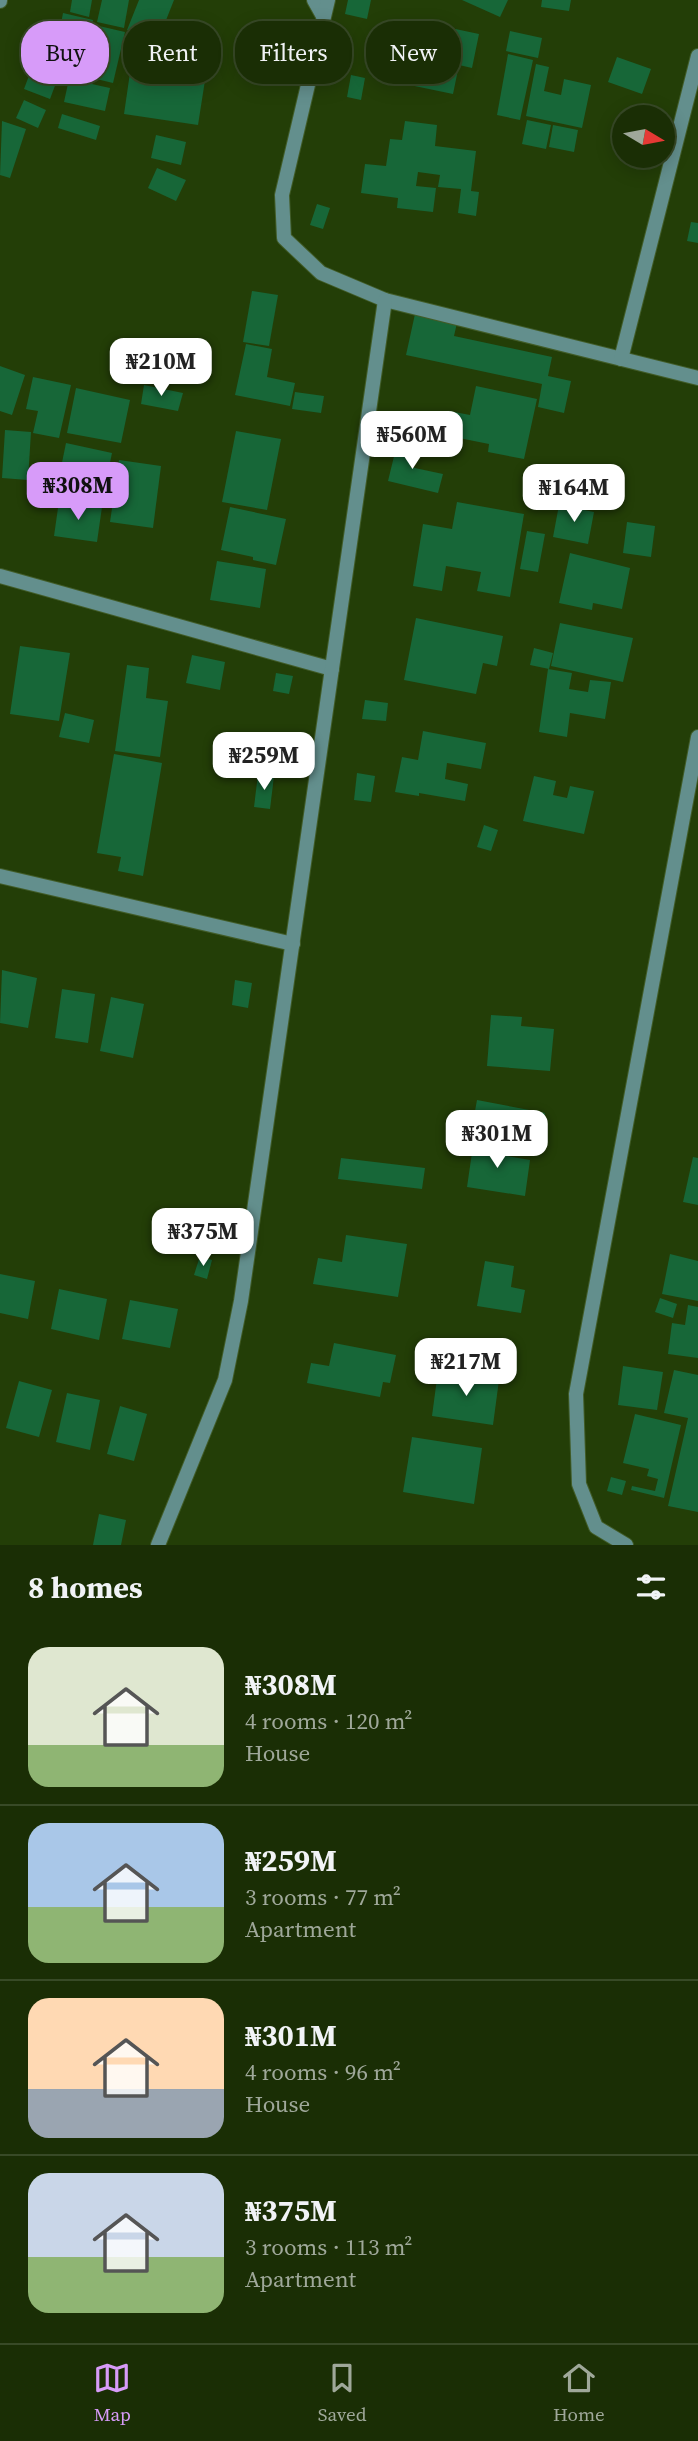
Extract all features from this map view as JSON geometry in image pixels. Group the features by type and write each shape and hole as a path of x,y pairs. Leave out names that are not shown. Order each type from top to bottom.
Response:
{"street":[{"path":"314,0 323,16"},
{"path":"328,0 282,195 284,238 321,273 385,300 698,378"},
{"path":"621,359 698,55"},
{"path":"158,1545 225,1380 242,1301 385,300"},
{"path":"0,576 332,669"},
{"path":"626,1545 596,1527 579,1484 576,1394 696,763 698,737"},
{"path":"0,876 293,944"}],"building":[{"path":"72,0 92,0 89,17 70,12"},
{"path":"102,0 129,0 123,28 109,25 109,21 97,21"},
{"path":"139,0 174,0 166,21 131,21"},
{"path":"348,0 371,0 367,19 345,14"},
{"path":"462,0 508,0 500,17"},
{"path":"542,0 571,0 569,11 541,7"},
{"path":"63,13 93,20 93,21 61,21"},
{"path":"109,28 123,32 113,83 109,82"},
{"path":"461,30 479,34 472,68 461,65"},
{"path":"510,31 542,38 538,58 506,51"},
{"path":"508,54 533,60 520,120 497,115"},
{"path":"617,57 651,69 642,94 608,82"},
{"path":"536,64 549,67 544,91 561,95 564,79 591,85 582,128 526,116"},
{"path":"352,75 365,78 361,100 347,97"},
{"path":"26,84 56,84 50,99 24,89"},
{"path":"68,84 92,84 110,88 105,111 64,102"},
{"path":"128,84 204,84 198,125 124,114"},
{"path":"405,84 455,84 453,94"},
{"path":"24,100 46,110 38,128 16,118"},
{"path":"62,114 100,126 96,140 58,128"},
{"path":"527,120 551,125 546,149 522,144"},
{"path":"2,121 26,129 10,178 0,175"},
{"path":"405,121 437,125 435,146 476,151 471,191 479,192 476,216 458,213 461,189 438,187 440,175 418,172 416,186 436,188 433,212 397,208 398,198 361,193 365,164 386,166 390,139 402,140"},
{"path":"553,125 578,130 574,152 549,147"},
{"path":"156,135 186,142 181,165 151,158"},
{"path":"157,168 186,180 176,201 148,188"},
{"path":"317,204 330,208 323,229 310,225"},
{"path":"691,222 698,223 698,243 687,241"},
{"path":"252,291 278,295 269,346 243,342"},
{"path":"415,314 457,323 454,336 552,357 548,376 571,381 564,413 538,407 542,384 406,355"},
{"path":"246,344 272,349 267,377 295,383 290,406 235,395"},
{"path":"0,366 25,375 12,415 0,411"},
{"path":"33,377 71,385 59,438 33,433 38,411 26,409"},
{"path":"144,385 183,393 178,411 141,404"},
{"path":"476,386 537,399 524,459 488,452 489,444 444,435 449,411 470,415"},
{"path":"76,388 130,400 121,443 67,433"},
{"path":"295,392 324,396 321,413 292,409"},
{"path":"5,430 31,432 28,480 2,478"},
{"path":"236,431 281,439 267,510 222,502"},
{"path":"398,440 415,444 410,467 443,474 438,493 388,481"},
{"path":"66,443 112,453 103,496 57,487"},
{"path":"119,460 161,466 153,528 110,522"},
{"path":"59,501 102,507 97,542 54,536"},
{"path":"457,502 524,514 510,597 477,591 481,572 446,566 442,591 413,586 423,524 452,529"},
{"path":"559,505 594,512 588,544 553,537"},
{"path":"230,507 286,519 276,565 221,550"},
{"path":"627,522 655,526 651,557 623,553"},
{"path":"527,531 545,534 538,572 520,569"},
{"path":"570,553 630,568 622,609 593,603 592,610 559,603"},
{"path":"217,561 266,569 260,608 210,600"},
{"path":"416,618 503,636 497,666 483,663 476,694 404,680"},
{"path":"560,623 633,638 623,682 551,666"},
{"path":"20,646 70,653 59,721 10,714"},
{"path":"534,648 553,653 549,669 530,665"},
{"path":"192,655 225,662 220,690 186,683"},
{"path":"127,665 149,668 146,698 168,701 160,757 115,751"},
{"path":"548,669 572,673 569,689 588,692 590,680 611,682 605,719 570,713 567,737 539,732"},
{"path":"276,673 293,676 289,694 273,691"},
{"path":"365,700 388,703 386,721 362,719"},
{"path":"65,713 94,720 89,743 59,737"},
{"path":"423,731 486,743 481,769 447,763 445,779 468,784 465,801 395,792 402,757 418,760"},
{"path":"114,754 162,763 143,876 118,871 121,857 97,853"},
{"path":"357,773 375,776 371,802 354,800"},
{"path":"258,774 274,776 270,809 254,807"},
{"path":"534,776 556,781 553,795 567,798 570,786 594,791 584,834 523,821"},
{"path":"484,825 498,830 491,851 477,847"},
{"path":"2,970 37,978 28,1028 0,1023"},
{"path":"235,980 252,983 248,1008 232,1005"},
{"path":"62,989 95,994 88,1043 55,1038"},
{"path":"111,997 144,1004 133,1058 100,1051"},
{"path":"491,1015 522,1017 521,1026 554,1029 550,1071 487,1066"},
{"path":"477,1100 545,1113 538,1151 516,1147 520,1126 501,1123 498,1138 471,1133"},
{"path":"474,1139 497,1142 495,1154 530,1160 525,1196 467,1187"},
{"path":"693,1157 698,1158 698,1205 683,1202"},
{"path":"341,1158 425,1168 422,1189 338,1179"},
{"path":"346,1235 407,1244 398,1297 313,1284 318,1258 342,1262"},
{"path":"670,1254 698,1261 698,1301 662,1294"},
{"path":"200,1256 212,1260 207,1279 194,1275"},
{"path":"485,1261 514,1266 511,1287 525,1290 521,1313 477,1306"},
{"path":"0,1274 35,1281 28,1319 0,1313"},
{"path":"59,1289 107,1299 99,1340 51,1329"},
{"path":"660,1298 677,1304 673,1318 655,1312"},
{"path":"130,1300 178,1309 170,1348 122,1339"},
{"path":"688,1305 698,1307 698,1358 668,1354 672,1323 685,1325"},
{"path":"334,1343 396,1355 390,1383 383,1382 380,1397 307,1383 311,1363 329,1366"},
{"path":"623,1366 663,1372 657,1410 618,1405"},
{"path":"674,1370 698,1375 698,1512 668,1506 688,1418 664,1413"},
{"path":"438,1371 499,1380 493,1425 432,1416"},
{"path":"19,1381 52,1390 39,1437 6,1428"},
{"path":"67,1393 100,1400 90,1450 56,1442"},
{"path":"120,1406 147,1414 134,1461 107,1454"},
{"path":"635,1414 681,1425 664,1498 631,1490 632,1486 655,1491 658,1479 647,1476 649,1469 623,1463"},
{"path":"412,1437 482,1448 474,1504 403,1492"},
{"path":"611,1477 626,1481 622,1495 607,1491"},
{"path":"99,1514 126,1520 121,1545 93,1545"}]}
